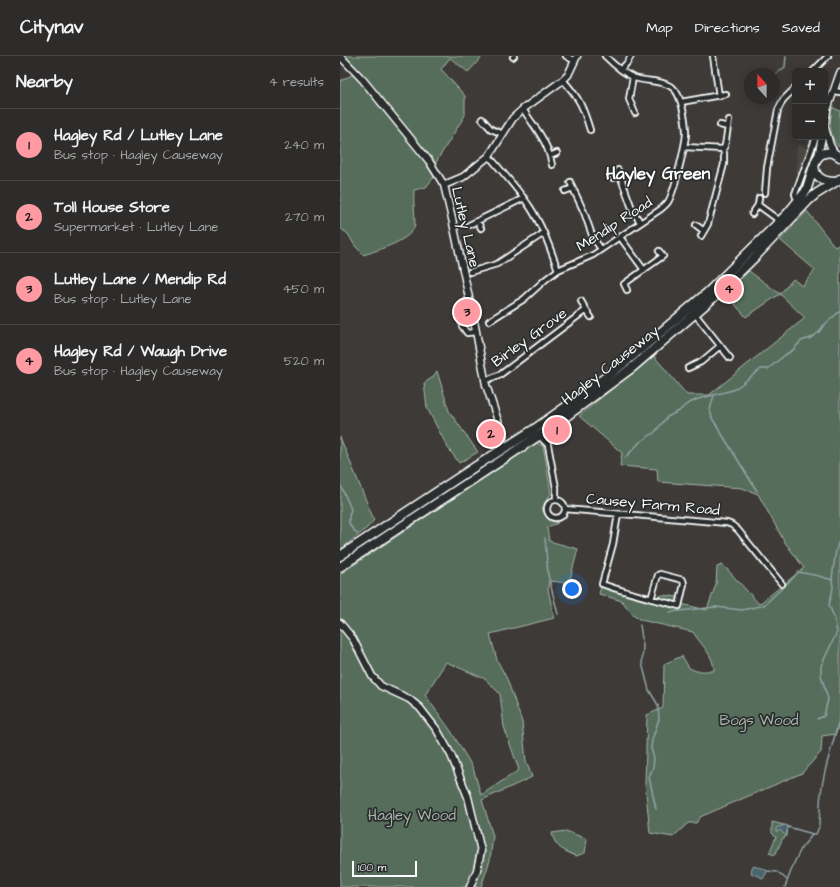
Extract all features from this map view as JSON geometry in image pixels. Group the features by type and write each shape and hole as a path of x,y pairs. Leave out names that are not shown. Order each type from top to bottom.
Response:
{"highway":[{"path":"818,156 824,153 839,156"},
{"name":"Hagley Causeway","path":"340,556 602,382 666,330 708,292 780,221 799,200 806,191 818,156"},
{"path":"814,166 815,171 821,180 827,182 837,181"},
{"name":"Hagley Causeway","path":"340,567 549,429 633,367 695,314 756,256 809,200 837,181"}],"street":[{"name":"Lutley Lane","path":"340,56 363,80 429,161 444,185 476,332 485,381 503,436 501,450"},
{"path":"444,185 463,177 488,156 513,118 568,75 576,59 566,56"},
{"name":"Mendip Road","path":"489,321 524,299 558,270 601,250 661,209 668,202 684,147 686,130 681,102 676,92 670,86 633,77 605,56"},
{"path":"621,69 631,56"},
{"path":"714,56 719,96"},
{"path":"816,68 828,56"},
{"path":"828,108 837,92 840,73"},
{"path":"633,77 630,99 635,113"},
{"path":"563,80 582,104 590,130"},
{"path":"765,194 767,168 778,110 783,100 792,91"},
{"path":"681,102 726,94"},
{"path":"523,109 543,137 552,165"},
{"path":"482,120 503,134"},
{"path":"701,236 708,224 722,171 724,154 723,149 725,146 730,120"},
{"path":"482,128 486,124"},
{"path":"720,125 728,127"},
{"path":"828,138 830,145 839,156"},
{"path":"799,200 795,194 815,140"},
{"path":"818,156 821,140"},
{"path":"684,147 723,149"},
{"path":"550,156 557,153"},
{"path":"488,156 524,198 544,233 558,270"},
{"path":"618,170 633,210 640,222"},
{"path":"613,178 620,176"},
{"path":"570,182 584,212 593,238 601,250"},
{"path":"565,191 572,188"},
{"path":"469,225 524,198"},
{"path":"752,214 758,205 759,198"},
{"path":"758,205 780,221"},
{"path":"477,221 481,228"},
{"path":"696,225 704,231"},
{"path":"470,272 497,264 544,233"},
{"path":"620,237 644,270"},
{"path":"628,290 624,284 663,256 659,251"},
{"name":"Birley Grove","path":"581,301 592,317"},
{"name":"Birley Grove","path":"485,381 502,374 586,310"},
{"path":"695,314 730,358"},
{"path":"462,326 467,333 476,332"},
{"path":"688,368 701,362 720,346"},
{"path":"549,429 546,437 552,463 556,499"},
{"path":"503,436 518,439"},
{"path":"536,437 541,438 548,445"},
{"path":"556,499 562,502 565,509 562,516 554,518 548,512 548,505 556,499"},
{"name":"Causey Farm Road","path":"565,509 722,522 732,525 738,530 782,584"},
{"path":"618,514 613,544 602,584 651,599 679,606 684,584 683,580 660,574 658,575 651,599"},
{"path":"340,623 353,639 372,676 381,686 409,699 420,708 438,730 452,754 468,797 481,851 477,870 470,887"}],"shaded area":[{"path":"797,145 809,148 803,167 799,173 796,172"}],"green space":[{"path":"344,56 483,56 468,72 450,58 441,69 465,96 465,115 435,164 382,98"},
{"path":"354,74 390,114 427,161 435,176 426,187 414,190 415,224 413,230 402,240 364,255 355,246 348,234 340,228 340,81"},
{"path":"832,107 840,111 840,148 833,139 830,124"},
{"name":"Bogs Wood","path":"807,211 835,247 840,244 840,720 836,734 822,736 821,752 802,773 700,817 696,823 688,823 673,837 650,833 645,783 647,715 663,708 664,664 682,656 689,668 696,671 714,671 713,665 712,660 706,650 693,632 641,620 634,616 622,601 599,594 601,587 647,601 662,595 677,597 681,604 707,610 716,584 717,567 722,565 725,567 759,604 804,568 784,541 758,494 742,488 658,482 657,469 620,466 622,453 579,416 653,355 687,395 709,395 805,318 780,294 793,279 802,286 815,270 780,240"},
{"path":"749,271 780,294 746,317 725,293"},
{"path":"437,371 449,411 478,452 459,463 448,448 427,408 424,383 432,378"},
{"path":"340,437 374,520 367,528 340,550"},
{"name":"Hagley Wood","path":"537,443 543,446 551,494 542,509 550,521 558,523 547,527 549,541 578,549 569,583 549,581 548,589 554,618 490,634 497,660 507,679 522,722 526,761 532,777 482,800 493,836 490,860 481,887 340,887 340,629 350,641 370,678 381,689 410,703 414,699 382,684 374,675 355,638 340,618 340,574","holes":["446,662 485,679 500,694 504,727 519,770 481,795 473,768 451,731 425,695"]},
{"path":"772,822 788,826 787,836 783,838 775,855 769,853 776,837 772,833"},
{"path":"566,831 587,839 585,853 576,856 563,850 557,845 552,833"}],"water":[{"path":"785,825 788,826 786,836 780,830 778,832 776,831 776,828"},
{"path":"753,866 765,869 767,872 763,879 752,874 751,870"}],"waterway":[{"path":"780,71 785,67 786,56"},
{"path":"625,458 640,442 655,432 667,417 698,399 733,390 761,369 768,369 793,350 801,341 811,338 819,332 823,326 840,311"},
{"path":"714,395 710,410 712,418 757,491"},
{"path":"340,484 351,509 349,517 350,526 358,534"},
{"path":"545,538 548,575 558,614"},
{"path":"817,719 824,716 828,699 821,675 821,666 837,632 834,617 829,605 833,588 832,578 836,550 840,538"},
{"path":"670,612 716,607 742,610 764,605 798,572 832,580"},
{"path":"640,625 643,646 642,663 649,690 658,705 659,719 652,740 651,748 654,759 649,777 656,809"},
{"path":"820,806 825,772 840,716"},
{"path":"819,825 820,808"},
{"path":"788,827 813,834"},
{"path":"785,887 802,847 813,834 816,834 819,827"},
{"path":"767,871 777,872"},
{"path":"779,873 787,880"}],"place":[{"name":"Hagley Rd / Waugh Drive","path":"729,289"},
{"name":"Lutley Lane / Mendip Rd","path":"467,312"},
{"name":"Hagley Rd / Lutley Lane","path":"557,430"},
{"name":"Toll House Store","path":"491,434"}],"district":[{"name":"Hayley Green","path":"658,173"}]}
